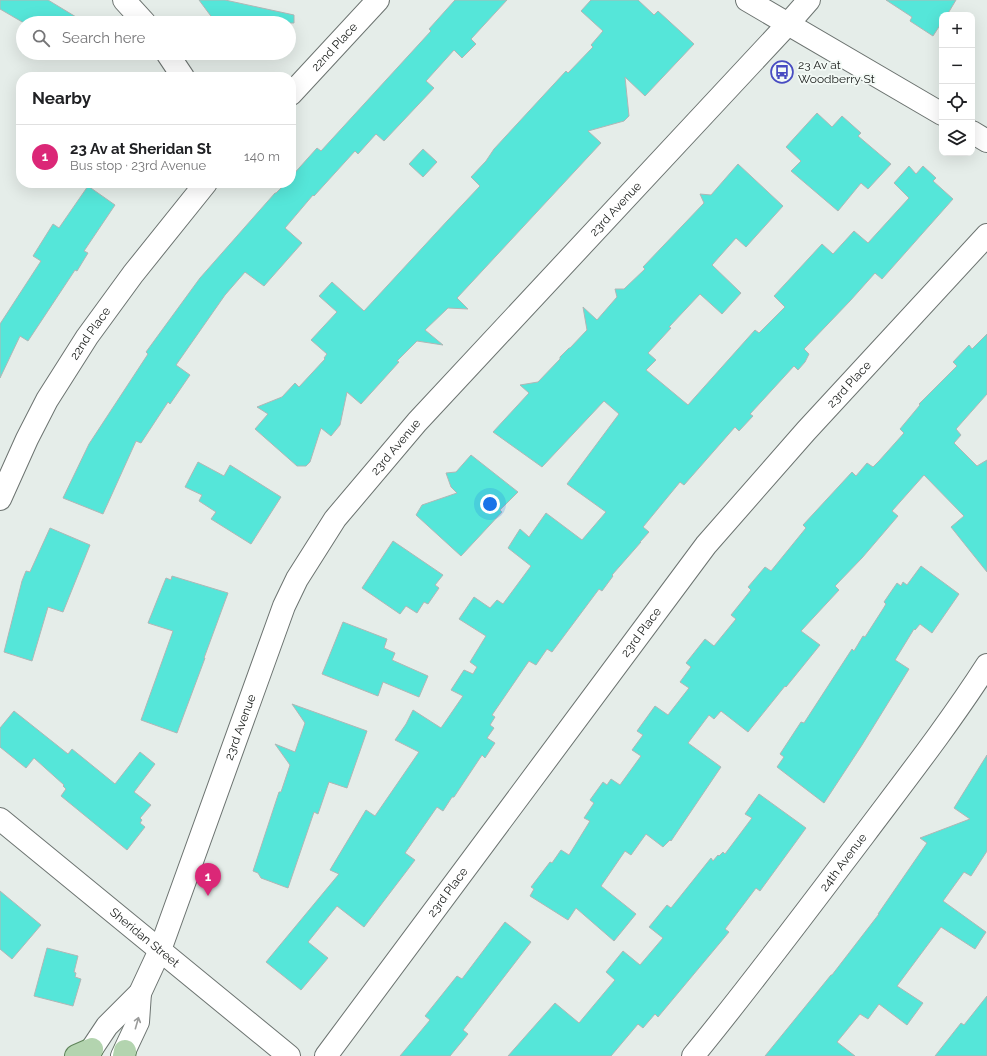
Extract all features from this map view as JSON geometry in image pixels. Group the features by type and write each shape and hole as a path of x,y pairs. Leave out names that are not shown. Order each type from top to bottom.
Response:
{"street":[{"path":"124,0 139,16"},
{"name":"22nd Place","path":"296,89 378,0"},
{"path":"747,0 939,112"},
{"name":"23rd Avenue","path":"124,1054 138,1022 140,994 160,950 284,606 297,579 317,546 336,520 417,422 809,0"},
{"path":"172,60 180,72"},
{"path":"975,134 987,141"},
{"name":"22nd Place","path":"0,499 27,439 48,400 87,337 133,274 202,188"},
{"name":"23rd Place","path":"326,1056 706,545 806,432 987,235"},
{"name":"24th Avenue","path":"693,1056 737,1003 962,704 987,665"},
{"name":"Sheridan Street","path":"0,819 289,1056"},
{"name":"23rd Avenue","path":"85,1054 108,1026 140,994"}],"building":[{"path":"0,0 48,0 74,16 16,16 16,18 0,9"},
{"path":"199,0 225,0 294,15 294,16 211,16"},
{"path":"455,0 507,0 471,39 476,44 462,58 454,50 426,81 434,88 384,141 376,134 358,154 355,151 314,196 313,195 285,228 302,243 264,286 245,272 225,295 176,365 190,375 170,404 168,402 141,443 136,441 103,514 63,498 89,444 148,354 146,352 200,278 275,193 281,188 296,188 296,171 317,148 321,151 431,31 429,29"},
{"path":"591,0 638,0 654,15 658,11 694,44 645,96 625,77 629,116 624,121 588,131 601,143 457,298 468,309 448,308 425,330 443,345 417,341 397,361 399,362 361,404 347,392 340,425 331,436 321,428 310,462 306,466 297,466 255,429 268,414 257,407 282,397 295,383 299,387 325,359 324,358 327,354 311,340 337,312 319,296 332,282 364,311 480,186 471,177 486,161 494,149 566,71 568,73 593,47 591,45 603,31 581,11"},
{"path":"886,0 956,0 949,12 939,12 939,27 933,36 910,21 912,17"},
{"path":"817,113 832,127 842,116 861,133 858,136 891,164 868,189 861,183 838,211 791,171 801,161 786,147"},
{"path":"423,149 437,162 423,177 409,164"},
{"path":"738,164 783,206 746,247 736,238 712,265 741,293 722,314 700,294 669,327 671,328 648,353 656,360 646,370 688,405 755,330 759,333 785,307 774,296 822,244 833,254 854,231 868,243 909,198 894,183 909,166 916,174 923,166 936,178 933,181 953,199 882,279 875,273 804,349 809,354 805,362 798,370 794,366 750,414 753,416 739,431 735,427 684,485 680,482 643,527 649,532 612,575 613,576 602,591 599,589 552,652 547,649 536,665 529,661 492,715 495,717 490,725 494,728 487,738 495,743 485,758 482,755 443,811 437,807 405,853 415,860 364,927 337,906 308,942 328,958 301,990 266,962 339,874 330,870 366,810 375,816 419,752 395,740 406,724 413,710 441,728 463,696 451,690 464,670 473,674 477,667 470,662 486,636 459,619 474,597 490,608 497,600 503,604 531,566 508,548 520,529 529,537 546,513 582,540 606,512 567,484 619,414 604,401 542,467 493,432 529,393 520,385 538,382 587,330 583,307 597,320 617,297 615,289 624,289 645,269 643,267 704,203 700,194 711,195"},
{"path":"87,188 91,188 115,205 84,251 88,253 77,271 75,270 28,341 20,336 0,378 0,324 41,261 33,256 53,224 59,228"},
{"path":"987,334 987,394 956,429 961,435 954,443 977,466 987,460 987,572 951,527 964,516 924,475 892,511 898,516 862,558 835,586 839,590 801,631 820,645 748,732 721,711 714,719 709,715 688,743 721,767 671,841 670,840 663,847 646,834 631,855 625,851 601,886 636,914 614,941 576,908 568,920 530,896 534,889 531,887 561,850 569,855 590,821 584,818 594,803 590,800 603,782 607,785 611,779 620,785 641,756 632,750 643,735 637,731 655,706 668,715 689,688 680,682 691,667 686,663 705,639 714,646 736,619 731,615 751,590 748,587 765,567 771,571 806,528 803,525 852,472 856,476 867,463 873,467 879,461 904,433 900,429 920,405 919,404 957,366 953,362 969,345 972,349"},
{"path":"471,455 518,492 500,510 502,512 461,556 416,515 422,505 457,493 451,487 446,473 456,472"},
{"path":"198,462 224,476 230,465 281,497 251,544 211,519 216,512 199,501 202,495 185,487"},
{"path":"50,528 90,545 63,612 48,607 32,661 4,652 22,581 26,571 30,572"},
{"path":"393,541 443,575 435,585 439,588 428,604 424,602 417,613 406,606 400,614 362,588"},
{"path":"921,566 959,594 932,633 920,624 915,630 914,629 895,660 909,669 824,803 777,767 784,757 780,754 801,722 804,723 852,649 854,651 863,636 865,637 886,604 884,602 897,583 901,586 903,582 907,585"},
{"path":"172,576 228,593 177,733 141,720 173,631 148,623 166,578 171,580"},
{"path":"343,622 387,639 384,648 395,653 392,660 428,676 419,697 383,682 378,696 322,674"},
{"path":"292,704 367,731 347,788 329,782 318,814 314,812 288,888 261,878 258,873 253,871 279,792 281,792 290,765 275,744 295,752 305,723"},
{"path":"14,711 68,754 72,749 115,784 140,752 155,764 134,792 151,805 140,818 142,820 140,823 145,827 127,850 61,796 66,789 63,786 64,785 34,758 26,768 0,747 0,728"},
{"path":"987,755 987,851 971,876 964,872 943,901 986,932 975,949 941,927 897,986 923,1003 907,1025 879,1004 868,1019 860,1014 837,1042 855,1056 765,1056 832,975 879,914 927,843 920,838 970,819 954,808"},
{"path":"759,794 806,828 760,891 756,888 725,929 729,932 658,1017 655,1014 643,1028 638,1024 611,1056 508,1056 555,1003 579,1023 615,980 606,972 623,951 640,965 663,938 649,927 667,905 671,908 711,858 713,861 723,852 725,854 752,818 745,814"},
{"path":"0,891 41,925 12,959 0,949"},
{"path":"505,922 531,942 463,1030 468,1034 450,1056 400,1056 430,1020 425,1016 457,976 462,979"},
{"path":"47,948 78,956 74,972 76,973 75,977 81,979 73,1006 34,996"},
{"path":"987,996 987,1056 935,1056 961,1023 964,1025"}],"place":[{"name":"23 Av at Woodberry St","path":"782,72"},
{"name":"23 Av at Sheridan St","path":"208,896"}]}
